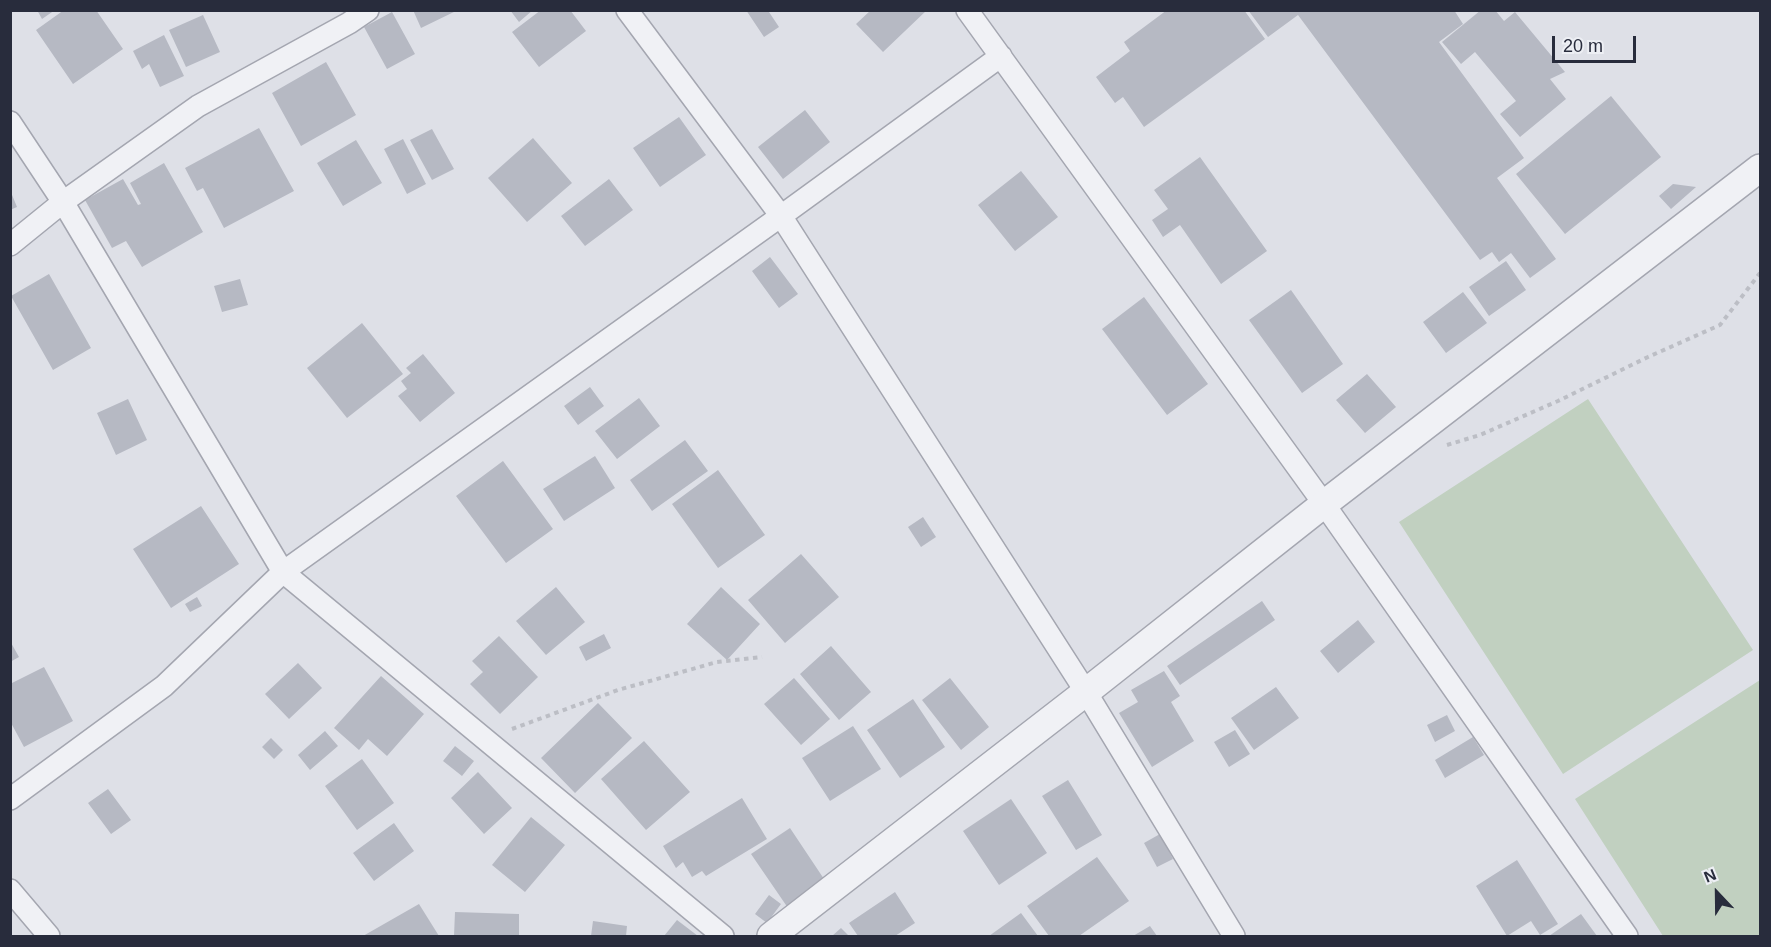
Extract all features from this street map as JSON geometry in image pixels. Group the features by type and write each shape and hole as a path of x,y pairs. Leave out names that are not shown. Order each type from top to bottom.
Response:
{"street":[{"path":"10,245 63,202 198,106 349,23 368,10"},
{"path":"627,10 781,216 1086,692 1234,936"},
{"path":"967,10 1324,504 1627,936"},
{"path":"10,799 164,686 284,572 1001,56"},
{"path":"10,122 63,202 284,572 723,936"},
{"path":"771,936 1324,504 1761,168"},
{"path":"10,890 49,936"}],"path":[{"path":"1447,446 1480,435 1549,405 1720,325 1761,273"},
{"path":"486,739 618,690 717,662 762,657"}],"green space":[{"path":"1588,399 1753,650 1563,774 1399,522"},
{"path":"1760,680 1760,936 1663,936 1575,799"}],"building":[{"path":"37,10 55,10 42,19"},
{"path":"64,10 96,10 123,49 73,84 36,30"},
{"path":"413,10 458,10 421,28"},
{"path":"510,10 533,10 519,22"},
{"path":"541,10 570,10 586,31 539,67 512,32"},
{"path":"746,10 772,10 769,12 779,27 764,37"},
{"path":"871,10 927,10 883,52 856,24"},
{"path":"1167,10 1244,10 1265,39 1144,127 1123,97 1115,103 1096,77 1130,51 1124,42"},
{"path":"1248,10 1454,10 1463,24 1439,42 1524,158 1497,178 1556,259 1530,278 1511,253 1499,262 1492,252 1480,260 1298,15 1268,37"},
{"path":"1481,10 1495,10 1504,21 1515,12 1565,72 1550,79 1566,99 1520,137 1500,114 1516,101 1475,52 1461,64 1442,42"},
{"path":"392,12 415,54 387,69 364,27"},
{"path":"203,15 220,52 186,67 169,30"},
{"path":"164,35 184,76 160,87 149,64 142,69 133,51"},
{"path":"326,62 356,115 301,146 272,93"},
{"path":"1611,96 1661,157 1565,234 1516,174"},
{"path":"805,110 830,142 783,179 758,147"},
{"path":"679,117 706,155 660,187 633,148"},
{"path":"259,128 294,191 224,228 203,188 197,191 185,168"},
{"path":"432,129 454,169 432,180 410,140"},
{"path":"533,138 572,183 527,222 488,178"},
{"path":"403,139 426,184 407,194 384,149"},
{"path":"356,140 382,183 343,206 317,163"},
{"path":"1200,157 1267,251 1221,284 1180,225 1163,237 1152,220 1168,209 1154,190"},
{"path":"164,163 203,232 142,267 126,241 112,248 85,200 123,179 138,205 141,204 130,183"},
{"path":"1021,171 1058,217 1015,251 978,205"},
{"path":"609,179 633,210 585,246 561,216"},
{"path":"1673,184 1696,187 1671,209 1659,196"},
{"path":"10,190 17,207 10,210"},
{"path":"770,257 798,294 779,308 752,271"},
{"path":"1506,261 1526,290 1489,316 1469,287"},
{"path":"49,274 91,348 53,370 11,296"},
{"path":"240,279 248,305 222,312 214,286"},
{"path":"1291,290 1343,364 1302,393 1249,320"},
{"path":"1463,292 1487,323 1446,353 1423,322"},
{"path":"1144,297 1208,384 1167,415 1102,329"},
{"path":"362,323 403,374 347,418 307,368"},
{"path":"423,354 455,393 420,422 398,396 407,389 401,381 411,373 406,368"},
{"path":"1367,374 1396,407 1365,433 1336,400"},
{"path":"590,387 604,406 578,425 564,406"},
{"path":"639,398 660,426 617,459 595,431"},
{"path":"128,399 147,440 116,455 97,413"},
{"path":"685,440 708,471 652,511 630,480"},
{"path":"595,456 615,488 564,521 543,489"},
{"path":"503,461 553,529 506,563 456,496"},
{"path":"718,470 765,535 718,568 672,504"},
{"path":"201,506 239,564 171,608 133,549"},
{"path":"923,517 936,537 921,547 908,527"},
{"path":"801,554 839,597 785,643 748,600"},
{"path":"556,587 585,622 546,655 516,621"},
{"path":"721,587 760,624 727,660 687,624"},
{"path":"197,597 202,606 190,612 185,604"},
{"path":"1262,601 1275,620 1180,685 1167,666"},
{"path":"1358,620 1375,642 1338,673 1320,651"},
{"path":"604,634 611,648 586,661 579,647"},
{"path":"499,636 538,677 500,714 470,684 483,672 472,661"},
{"path":"10,641 19,657 10,662"},
{"path":"831,646 871,692 839,720 800,674"},
{"path":"298,663 322,688 289,719 265,694"},
{"path":"44,667 73,721 24,747 10,721 10,684"},
{"path":"1164,671 1180,696 1171,702 1194,741 1152,767 1119,713 1138,702 1131,690"},
{"path":"381,676 424,714 387,756 368,739 359,750 334,728"},
{"path":"794,678 830,719 801,745 764,704"},
{"path":"950,678 989,727 961,750 922,700"},
{"path":"1276,687 1299,718 1254,750 1231,718"},
{"path":"913,699 945,747 900,778 867,730"},
{"path":"598,703 632,738 575,793 541,758"},
{"path":"1447,715 1455,731 1435,742 1427,725"},
{"path":"853,726 881,769 830,801 802,758"},
{"path":"1235,730 1250,754 1229,767 1214,742"},
{"path":"325,731 338,746 310,770 298,755"},
{"path":"1473,737 1484,755 1445,778 1435,760"},
{"path":"271,738 283,750 274,759 262,747"},
{"path":"644,741 690,792 646,830 601,779"},
{"path":"455,746 474,761 462,776 443,761"},
{"path":"362,759 394,803 357,830 325,786"},
{"path":"478,772 512,808 484,834 451,798"},
{"path":"1068,780 1102,835 1076,850 1042,796"},
{"path":"108,789 131,820 111,834 88,803"},
{"path":"742,798 767,839 706,876 702,871 692,877 683,862 676,868 663,846"},
{"path":"1011,799 1047,853 999,885 963,831"},
{"path":"531,817 565,845 525,892 492,865"},
{"path":"394,823 414,851 374,881 353,853"},
{"path":"790,828 826,882 788,908 751,854"},
{"path":"1160,834 1173,859 1157,867 1144,843"},
{"path":"1097,857 1129,901 1079,936 1049,936 1027,906"},
{"path":"1517,860 1558,924 1540,935 1531,921 1507,936 1476,886"},
{"path":"895,892 915,923 895,936 858,936 849,923"},
{"path":"769,895 781,904 767,923 755,914"},
{"path":"419,904 439,936 363,936"},
{"path":"455,912 519,914 519,936 454,936"},
{"path":"1021,913 1038,936 989,936"},
{"path":"1581,914 1597,936 1549,936"},
{"path":"677,920 698,936 664,936"},
{"path":"593,921 627,926 626,936 591,936"},
{"path":"1150,926 1157,936 1133,936"},
{"path":"841,928 849,936 832,936"}]}
